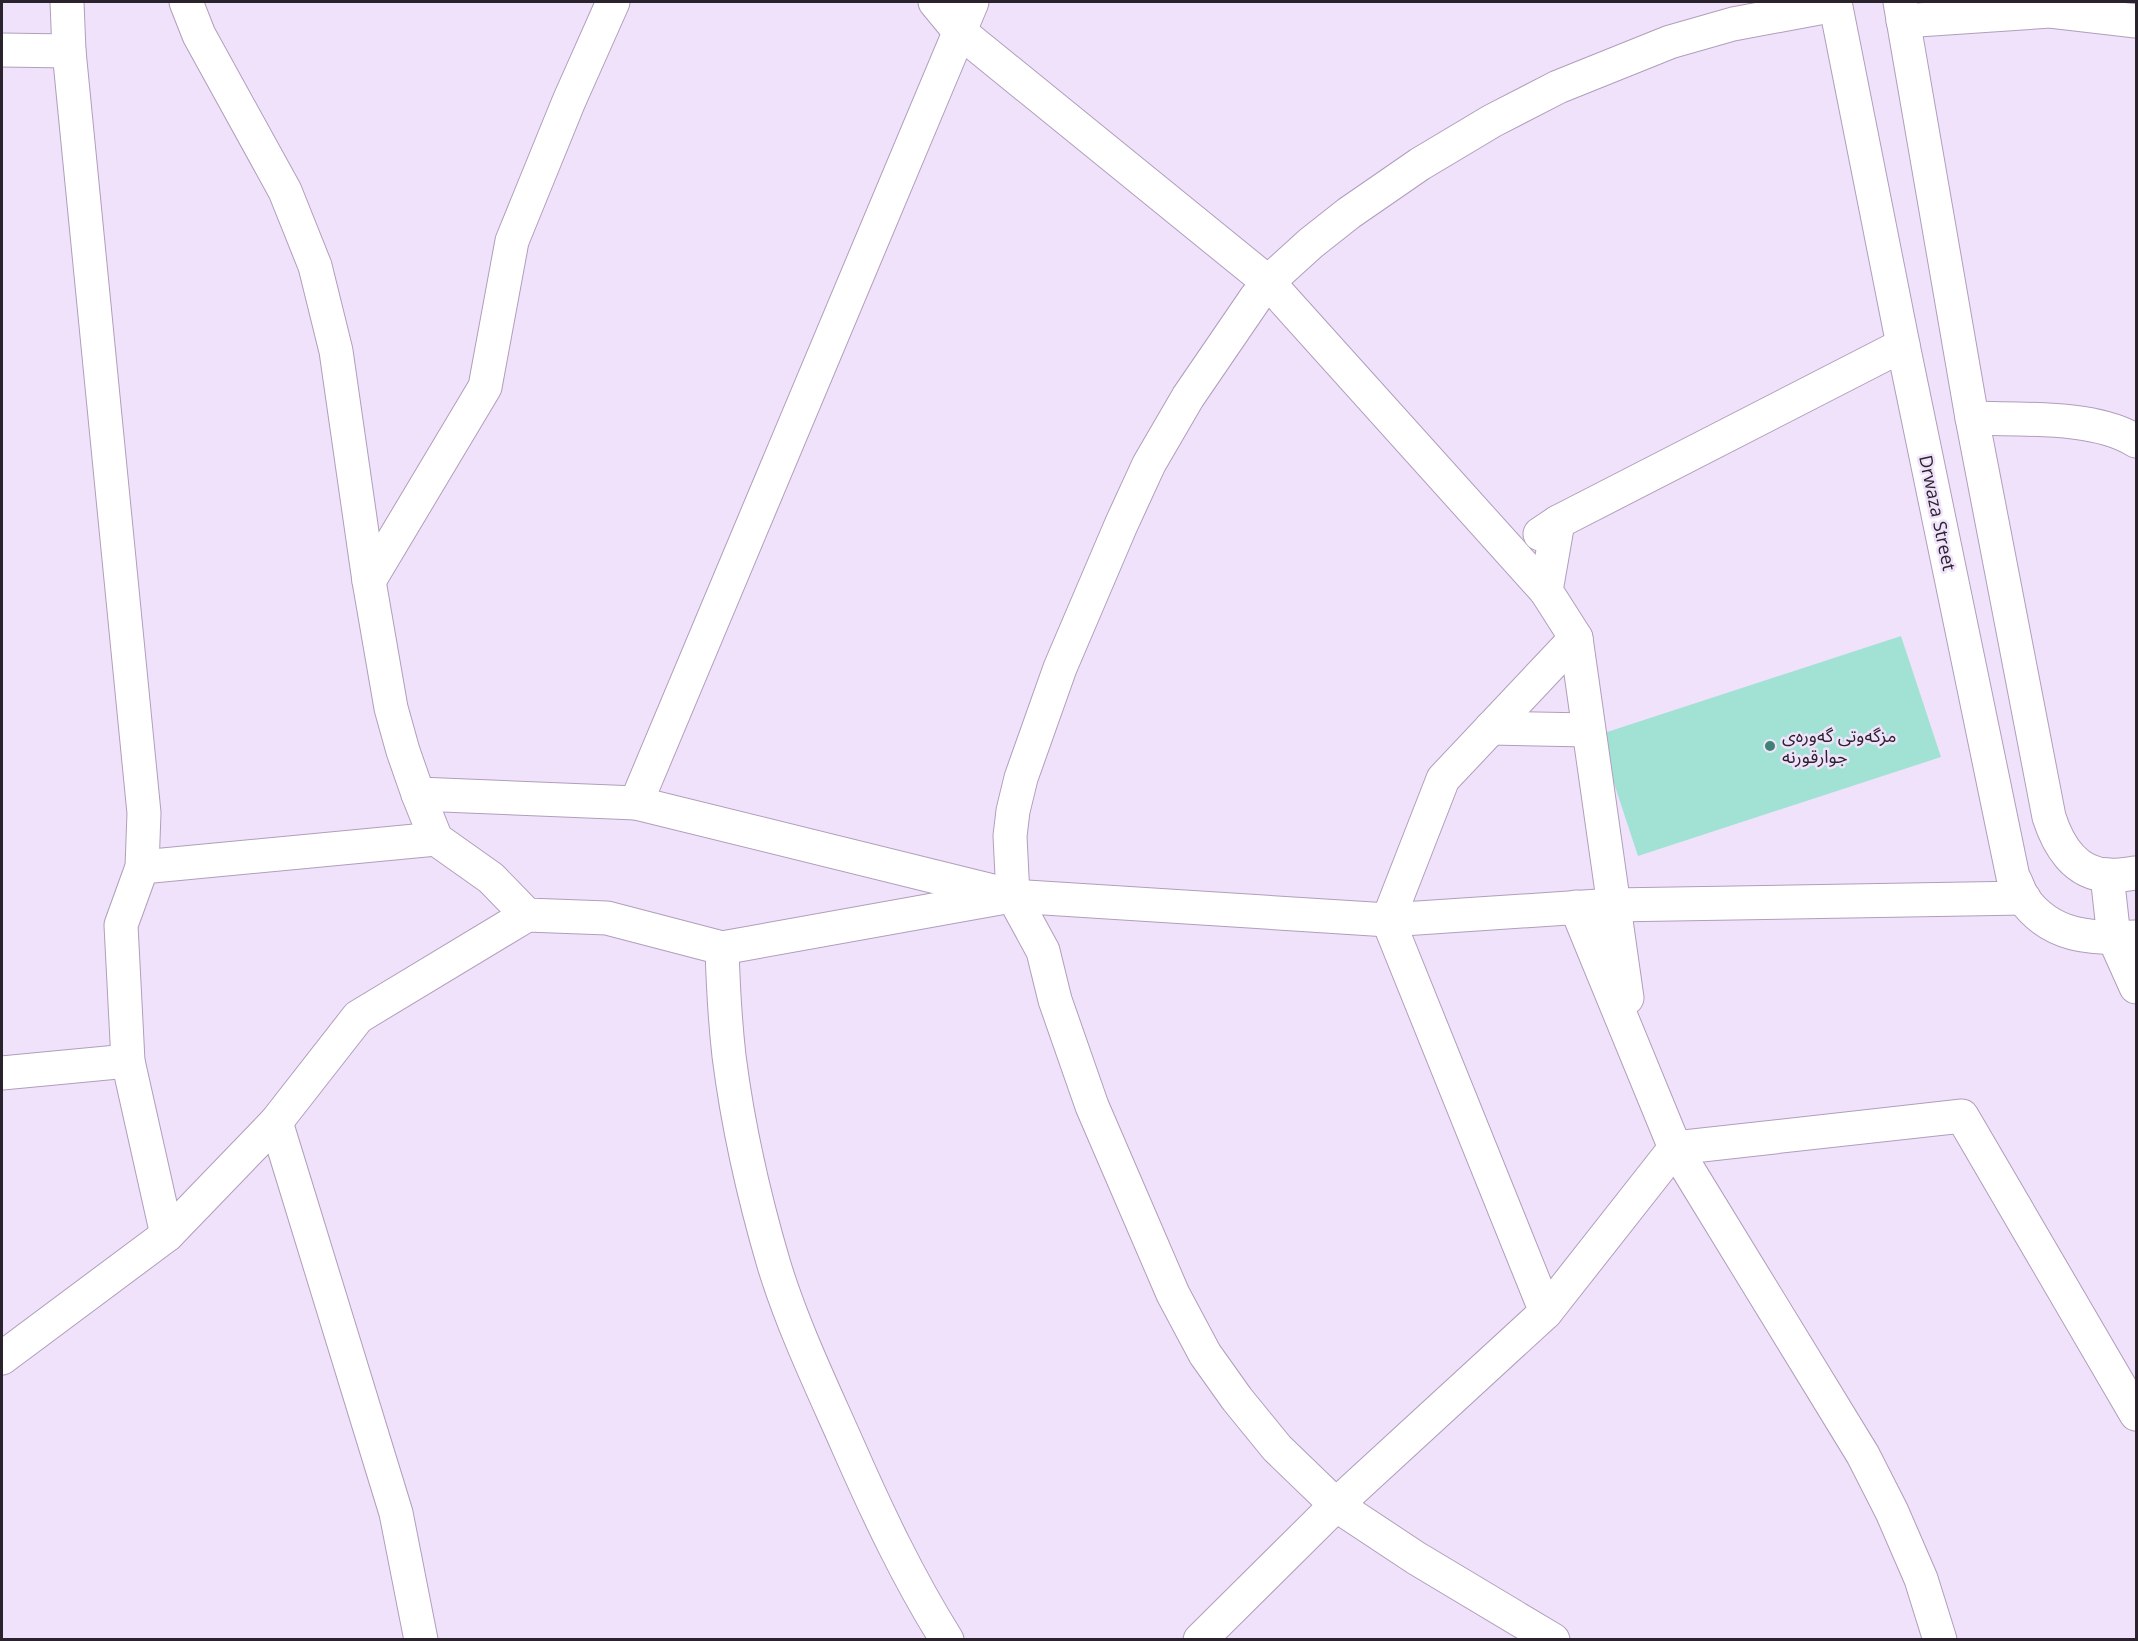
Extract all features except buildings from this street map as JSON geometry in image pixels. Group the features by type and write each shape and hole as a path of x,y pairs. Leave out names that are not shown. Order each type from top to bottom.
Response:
{"street":[{"path":"67,2 69,51 144,813 142,867 121,925 128,1061 167,1234"},
{"path":"186,2 199,35 285,191 315,266 336,351 369,581 391,708 418,794 436,840 491,878 527,915"},
{"path":"369,581 485,387 512,241 569,101 613,2"},
{"path":"935,2 959,31 1268,282 1546,591 1576,638 1634,1047"},
{"path":"636,803 972,2"},
{"path":"1553,1640 1416,1558 1336,1504 1277,1448 1237,1399 1205,1354 1173,1294 1092,1106 1055,1000 1043,951 1013,896 1010,836 1013,811 1021,778 1060,668 1149,464 1188,397 1268,282 1311,243 1349,213 1420,164 1492,121 1558,87 1608,65 1681,39 1733,24 1835,3"},
{"name":"Drwaza Street","path":"1835,3 2013,876 2024,898 2041,916 2063,931 2088,938 2125,938"},
{"path":"2136,21 2050,11 1901,11 1972,418 2049,817 2055,836 2068,856 2088,870 2122,874 2125,938 2136,987"},
{"path":"2,50 69,51"},
{"path":"1513,553 1558,522 1903,345"},
{"path":"1972,418 2090,423 2122,432 2136,441"},
{"path":"1546,591 1558,522"},
{"path":"1546,1312 1388,920 1443,779 1576,638"},
{"path":"1491,728 1588,730"},
{"path":"418,794 636,803 1013,896 1388,920 1613,905 2024,898"},
{"path":"142,867 436,840"},
{"path":"2,1358 167,1234 276,1122 358,1017 527,915 607,918 722,948 1013,896"},
{"path":"1576,907 1675,1148 1863,1455 1892,1512 1921,1578 1940,1640"},
{"path":"722,948 729,1054 738,1117 753,1187 775,1266 818,1377 864,1481 904,1564 947,1640"},
{"path":"2,1073 128,1061"},
{"path":"1200,1640 1336,1504 1546,1312 1675,1148 1962,1116 2136,1414"},
{"path":"276,1122 396,1513 421,1640"}],"place":[{"name":"مزگەوتی گەورەی جوارقورنە","path":"1770,746"}]}
